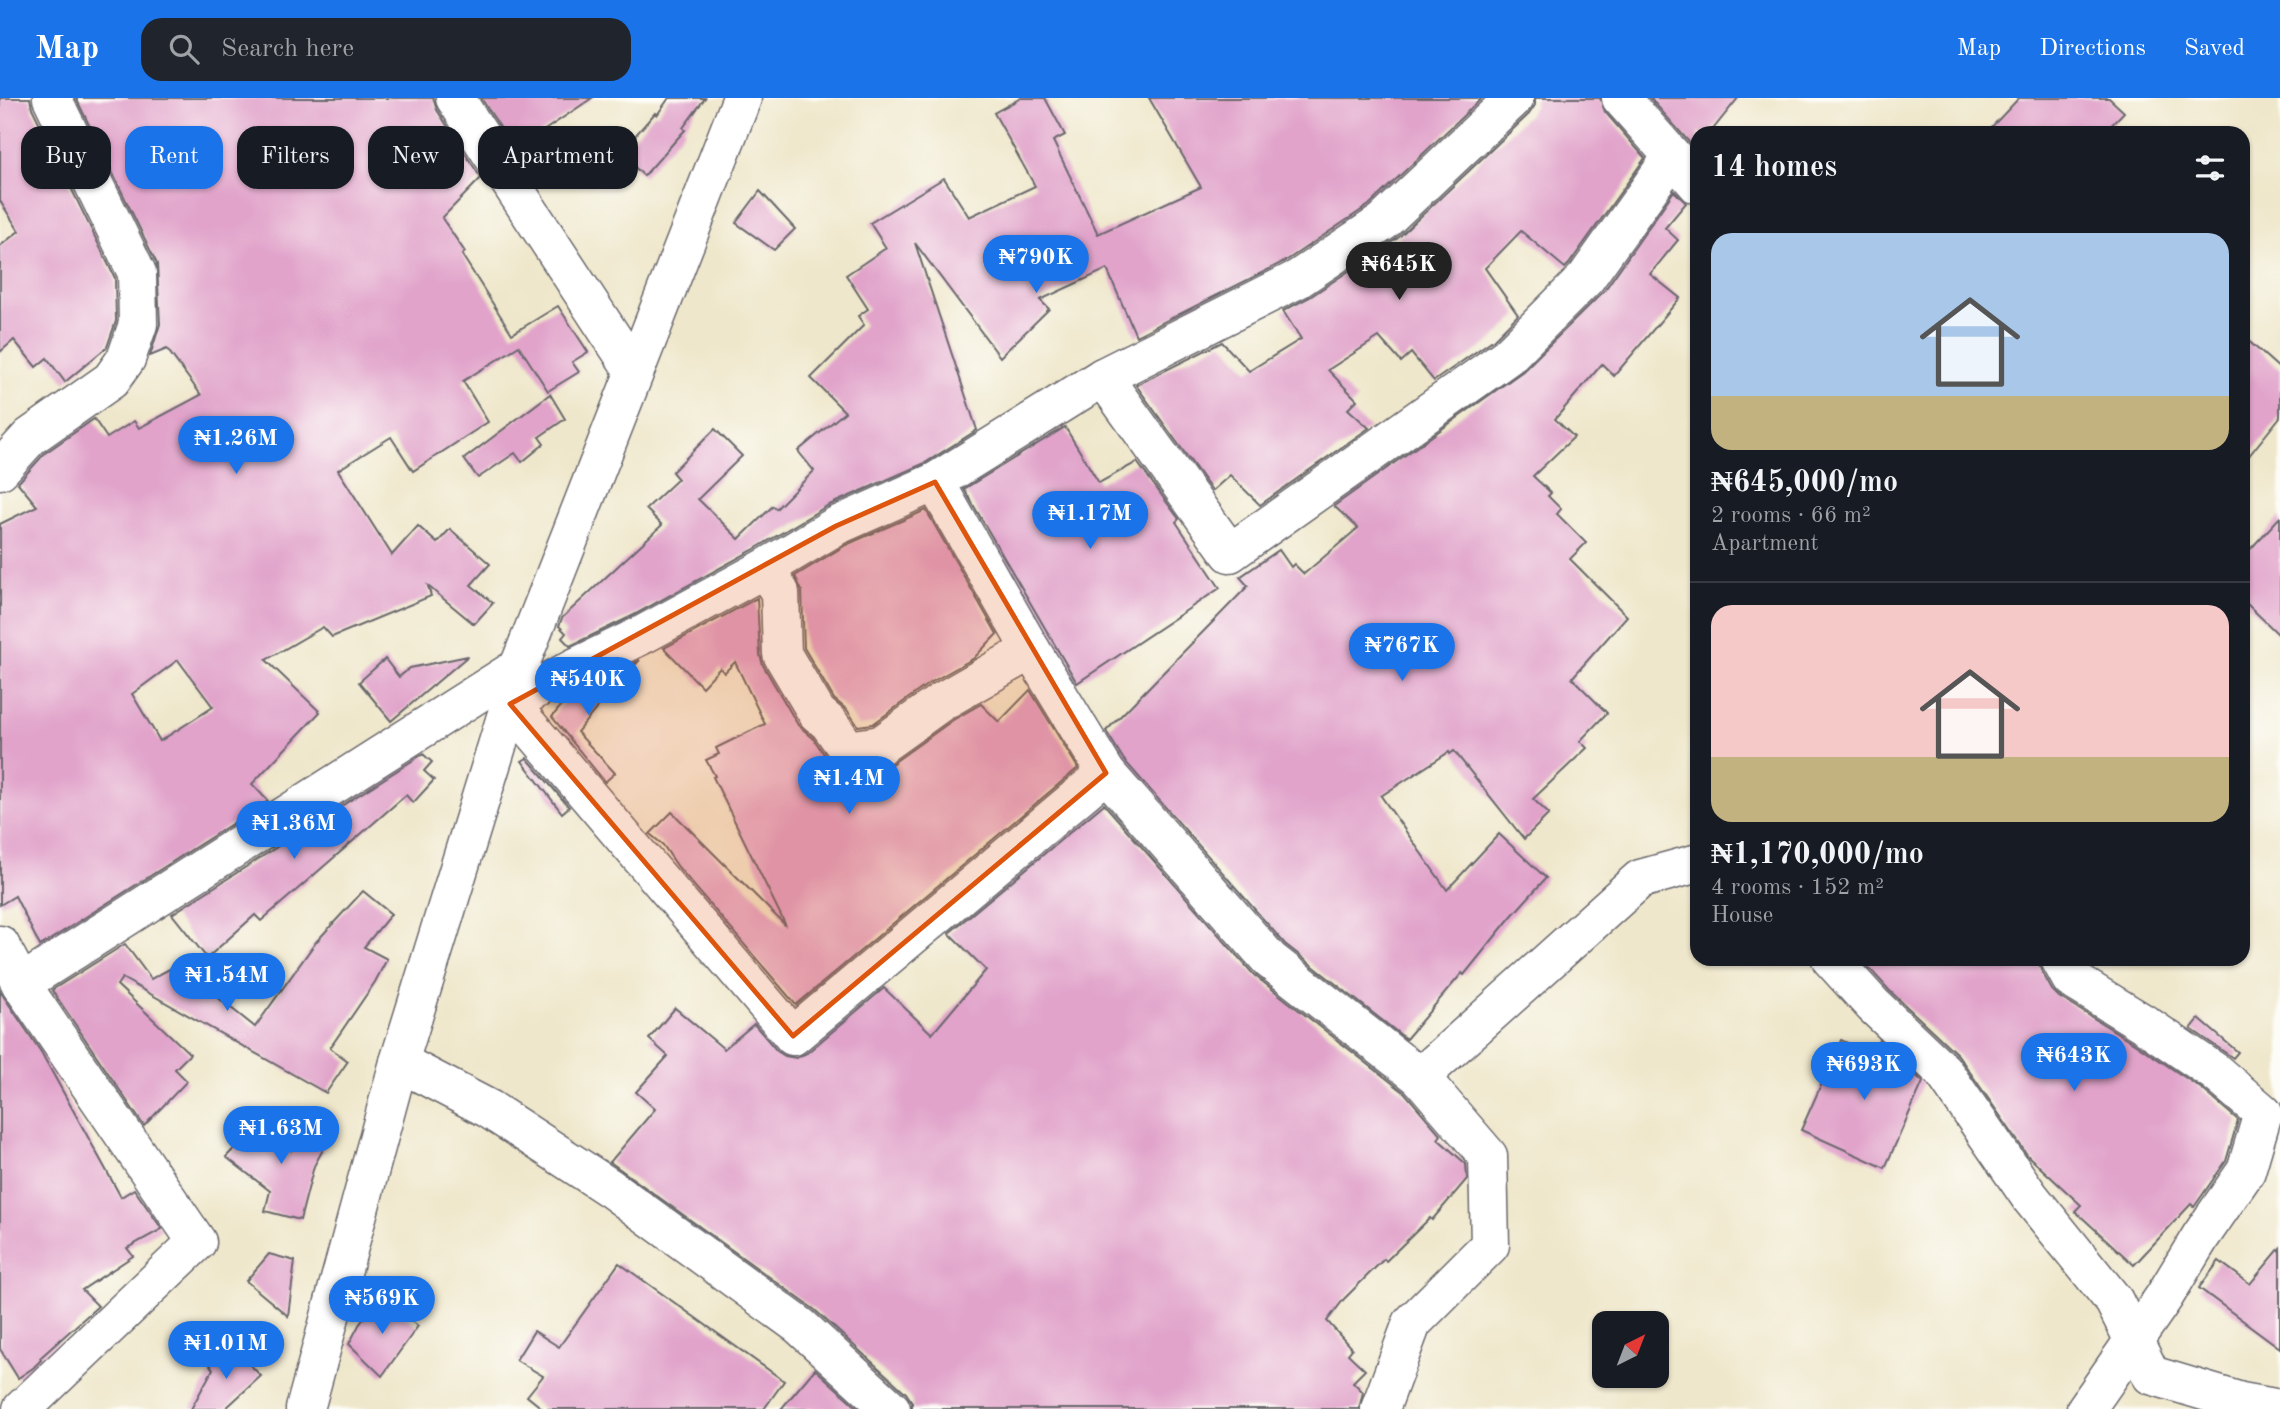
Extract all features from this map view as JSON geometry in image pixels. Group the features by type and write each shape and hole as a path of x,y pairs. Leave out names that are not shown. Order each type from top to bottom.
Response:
{"street":[{"path":"0,470 30,438 111,380 125,359 138,324 137,273 52,98"},
{"path":"455,98 634,371"},
{"path":"305,1409 399,1062 510,704 519,667 742,98"},
{"path":"510,704 764,569 836,526 935,482 1103,377 1298,279 1383,222 1514,98"},
{"path":"1103,377 1230,553 1508,356 1586,278 1685,171 1621,98"},
{"path":"935,482 1031,650 1106,773 1270,960 1420,1077 1488,1156 1490,1245 1412,1323 1380,1409"},
{"path":"764,569 780,592 782,654 817,713 829,723 848,751 881,745 941,702 1031,650"},
{"path":"21,984 519,667"},
{"path":"510,704 793,1036 1106,773"},
{"path":"1420,1077 1640,879 1690,865"},
{"path":"0,946 21,984 197,1242 22,1409"},
{"path":"1837,966 1873,1005 1942,1071 2030,1197 2114,1301 2151,1375 2241,1402 2280,1409"},
{"path":"2064,966 2071,979 2146,1024 2215,1072 2263,1114 2246,1171 2134,1342 2086,1409"},
{"path":"399,1062 489,1109 610,1188 800,1326 891,1409"}],"highlighted area":[{"path":"935,482 1106,773 793,1036 510,704 836,526"}],"building":[{"path":"0,98 30,98 41,126 21,126 21,189 72,189 115,278 116,321 107,347 65,382 47,358 36,367 14,340 0,352 0,246 19,231 0,201"},
{"path":"76,98 433,98 447,126 368,126 368,189 464,189 464,152 478,173 478,181 442,218 465,252 462,255 512,334 558,306 588,352 572,362 579,372 548,391 519,346 463,381 488,422 413,471 391,437 338,470 392,555 418,526 437,543 450,529 490,564 471,585 493,603 474,624 428,586 431,596 332,637 323,627 266,660 320,712 252,784 268,801 40,946 15,896 0,905 0,524 37,506 18,483 45,453 94,419 107,438 134,421 139,428 201,395 167,349 150,356 160,324 157,264 111,170 111,126 90,126","holes":["178,660 213,707 160,741 132,694"]},
{"path":"481,98 592,98 551,126 499,126"},
{"path":"669,98 705,98 683,128 685,130 644,176 638,170 638,132 655,113 657,115"},
{"path":"1021,98 1045,98 1065,135 1053,141 1098,234 1201,187 1149,98 1482,98 1369,205 1287,260 1136,336 1107,269 1040,300 1049,309 1000,357 915,243 977,430 925,463 827,506 634,615 570,646 562,638 566,633 559,626 562,618 662,525 646,509 678,479 672,472 715,429 742,456 698,499 739,539 773,506 776,509 814,471 798,451 845,412 811,378 864,325 858,316 868,309 846,275 886,248 870,223 944,178 969,217 1035,186 994,113"},
{"path":"1535,98 1600,98 1605,112 1645,158 1569,264 1565,268 1521,231 1485,268 1518,315 1494,339 1434,381 1411,353 1401,362 1379,337 1328,370 1357,400 1348,409 1369,428 1260,505 1230,475 1212,491 1136,385 1222,342 1249,371 1301,339 1283,311 1310,297 1398,238 1529,114 1535,105"},
{"path":"1650,98 1738,98 1716,126 1690,126 1690,143"},
{"path":"2019,98 2109,98 2124,112 2111,126 1993,126"},
{"path":"760,191 795,229 774,250 736,223"},
{"path":"1674,191 1686,203 1665,228 1678,240 1650,274 1680,298 1614,376 1602,364 1555,419 1574,437 1533,476 1551,493 1548,496 1561,509 1557,514 1586,543 1570,559 1627,616 1572,678 1607,713 1580,741 1587,748 1533,799 1549,814 1524,839 1454,751 1381,796 1447,890 1499,834 1546,878 1406,1039 1285,944 1124,760 1106,731 1248,586 1240,577 1279,550 1291,567 1294,564 1304,574 1358,528 1334,506 1523,371 1604,291"},
{"path":"2250,342 2280,369 2280,417 2250,454"},
{"path":"550,394 565,419 539,437 544,444 522,462 515,453 478,478 464,459"},
{"path":"1065,427 1099,483 1137,462 1179,519 1176,522 1220,588 1077,683 964,489"},
{"path":"926,510 997,634 974,658 928,684 873,724 858,726 847,710 834,699 804,648 802,591 795,576 846,545"},
{"path":"2280,517 2280,636 2250,607 2250,550"},
{"path":"757,598 763,665 798,725 813,738 830,763 839,770 851,772 893,763 953,720 981,704 999,722 1030,690 1078,768 796,1005 678,867 663,845 650,834 672,812 786,926 706,760 719,754 716,748 765,724 735,662 724,673 720,668 702,687 664,648"},
{"path":"468,656 391,721 359,682 385,659 399,677 410,668"},
{"path":"640,660 577,732 615,773 605,782 552,717 569,696"},
{"path":"423,754 432,762 424,771 434,780 413,803 406,795 261,921 255,915 207,958 172,914"},
{"path":"527,758 569,807 562,813 522,761"},
{"path":"1104,804 1254,975 1405,1093 1441,1135 1438,1139 1466,1164 1467,1179 1432,1220 1430,1218 1386,1261 1384,1259 1344,1299 1327,1321 1352,1349 1348,1354 1365,1370 1353,1382 1363,1392 1359,1409 912,1409 912,1402 906,1393 815,1310 610,1162 655,1109 636,1092 668,1056 649,1039 675,1008 724,1049 754,1024 777,1051 796,1058 807,1053 884,988 932,1034 986,970 949,933"},
{"path":"363,891 391,914 364,947 387,959 375,982 330,1048 348,1061 326,1093 122,978 117,985 190,1054 175,1069 187,1081 144,1126 52,990 125,944 151,979 177,965 255,1027 316,942"},
{"path":"1867,966 2040,966 2052,990 2059,997 2202,1089 2238,1120 2226,1161 2194,1207 2191,1204 2134,1265 2075,1211 2081,1205 2028,1156 1958,1055"},
{"path":"0,991 41,1052 121,1197 134,1189 162,1229 127,1248 133,1256 82,1290 98,1306 40,1358 33,1368 18,1378 0,1349"},
{"path":"2199,1019 2238,1052 2233,1058 2191,1029"},
{"path":"1841,1040 1872,1055 1879,1040 1923,1082 1885,1168 1801,1130"},
{"path":"261,1121 291,1150 306,1122 331,1135 314,1166 300,1220 265,1211 270,1191 226,1157"},
{"path":"2280,1248 2280,1348 2199,1288 2219,1261 2250,1284"},
{"path":"269,1254 295,1261 288,1316 246,1281"},
{"path":"619,1263 784,1381 764,1409 543,1409 527,1396 543,1376 516,1360 534,1331 559,1347"},
{"path":"379,1298 418,1326 382,1376 349,1344"},
{"path":"231,1345 261,1376 225,1409 191,1409 213,1369 210,1366"},
{"path":"815,1369 859,1409 781,1409"}]}
